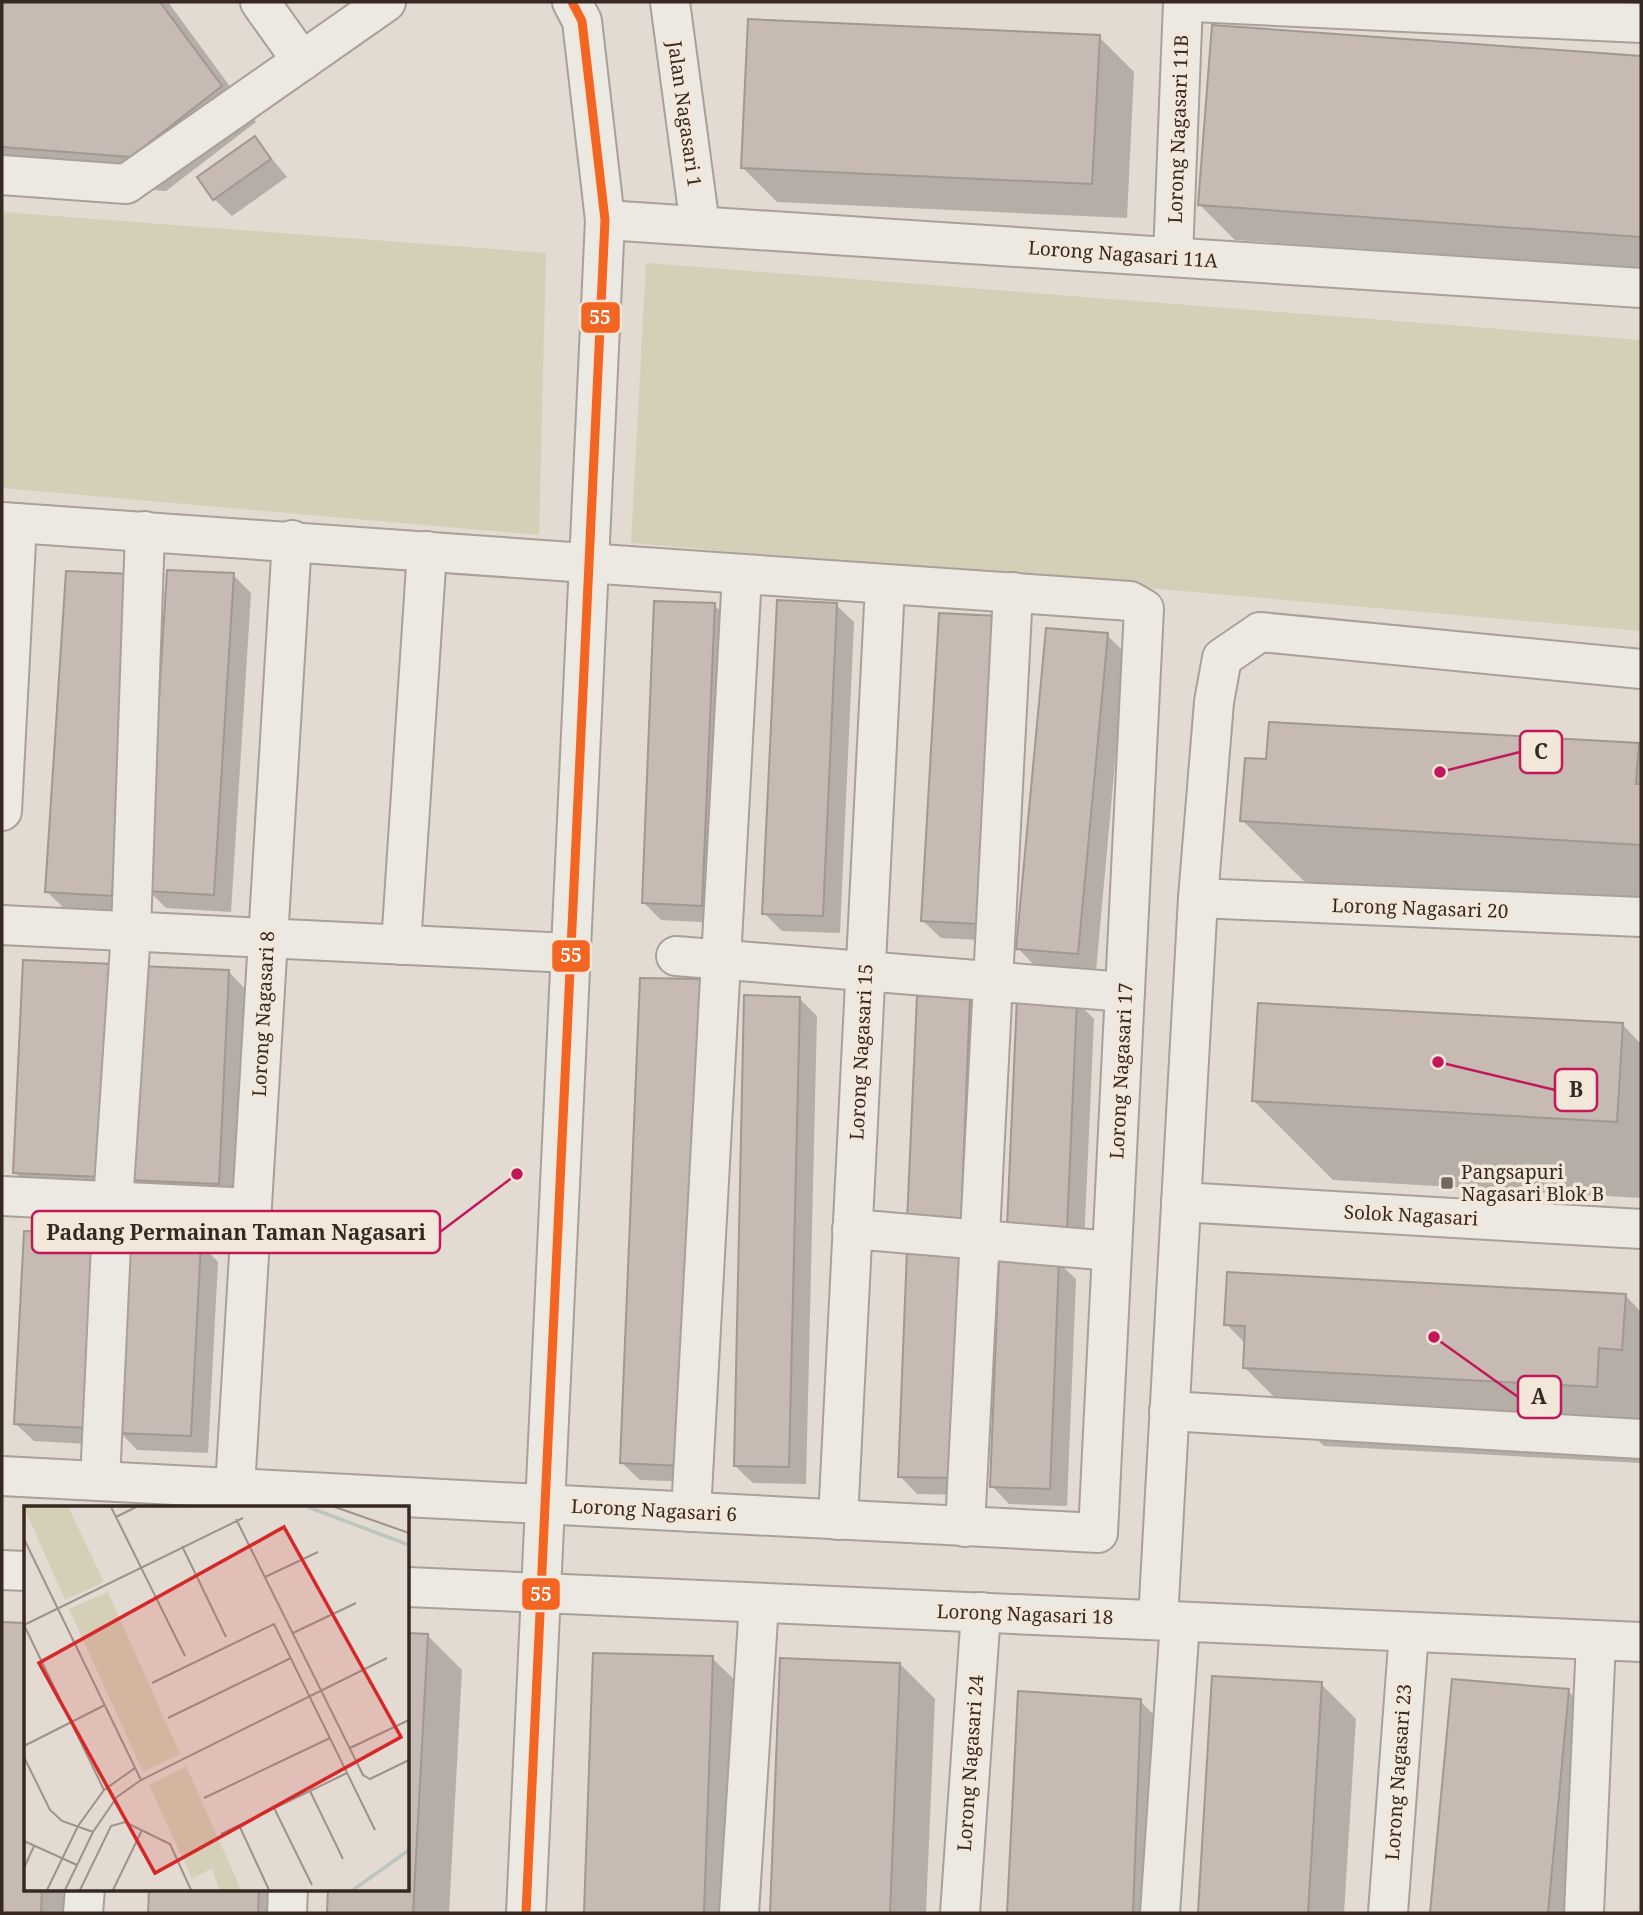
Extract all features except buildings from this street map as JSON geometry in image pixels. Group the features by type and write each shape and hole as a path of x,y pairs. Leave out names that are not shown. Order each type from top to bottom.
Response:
{"street":[{"path":"260,2 302,61"},
{"path":"2,174 127,184 386,2"},
{"path":"526,1913 605,220 582,21 572,2"},
{"name":"Jalan Nagasari 1","path":"670,2 700,226"},
{"name":"Lorong Nagasari 11B","path":"1174,257 1183,2"},
{"path":"1193,2 1641,23"},
{"name":"Lorong Nagasari 11A","path":"605,220 1641,288"},
{"path":"2,799 9,523 292,540 1013,593 965,1527"},
{"path":"100,1481 113,1202 131,931 145,531"},
{"name":"Lorong Nagasari 8","path":"235,1488 292,540"},
{"path":"401,945 427,551"},
{"path":"691,1512 742,575"},
{"name":"Lorong Nagasari 15","path":"838,1520 885,585"},
{"name":"Lorong Nagasari 17","path":"1013,593 1130,601 1144,609 1097,1534"},
{"path":"1160,1913 1169,1621 1169,1411 1198,898 1214,702 1222,658 1260,632 1641,669"},
{"name":"Lorong Nagasari 20","path":"1198,898 1641,917"},
{"path":"2,925 569,953"},
{"path":"676,956 1125,992"},
{"path":"2,1196 252,1208"},
{"name":"Solok Nagasari","path":"1181,1202 1641,1228"},
{"path":"852,1229 1112,1251"},
{"path":"1169,1411 1641,1439"},
{"name":"Lorong Nagasari 6","path":"2,1476 1097,1534"},
{"path":"2,1570 24,1571"},
{"name":"Lorong Nagasari 18","path":"410,1587 1641,1642"},
{"path":"739,1913 759,1603"},
{"name":"Lorong Nagasari 24","path":"960,1913 981,1612"},
{"name":"Lorong Nagasari 23","path":"1388,1913 1409,1632"},
{"path":"1584,1913 1596,1640"},
{"path":"83,1913 85,1890"},
{"path":"287,1913 288,1890"}],"shaded area":[{"path":"2,212 546,253 539,535 2,488"},
{"path":"646,263 1641,340 1641,631 631,543"}],"transit line":[{"name":"55","path":"526,1913 605,220 582,21 572,2"}],"place":[{"name":"C","path":"1440,772"},
{"name":"B","path":"1438,1062"},
{"name":"Padang Permainan Taman Nagasari","path":"517,1174"},
{"name":"Pangsapuri Nagasari Blok B","path":"1447,1183"},
{"name":"A","path":"1434,1337"}]}
